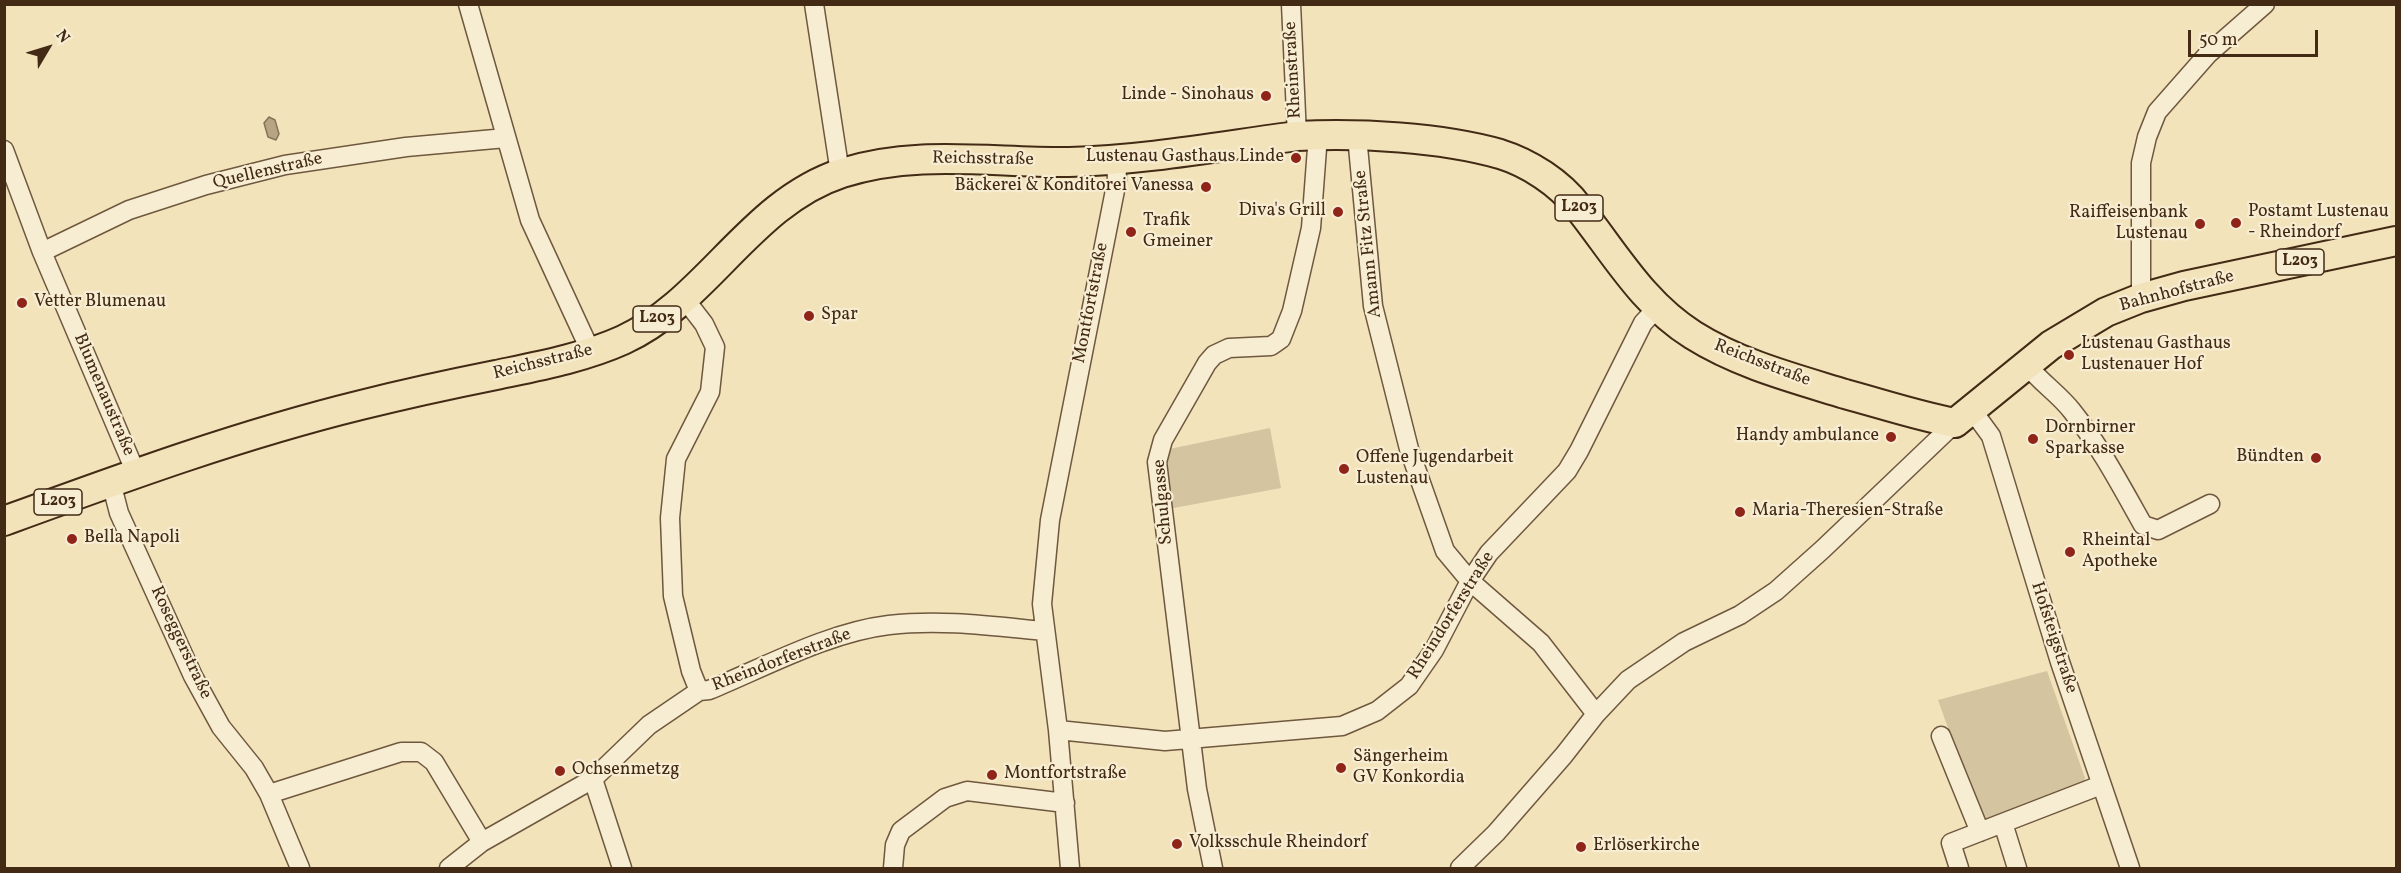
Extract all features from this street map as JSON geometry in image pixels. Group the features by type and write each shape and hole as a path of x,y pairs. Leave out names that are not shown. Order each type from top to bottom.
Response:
{"main road":[{"name":"Reichsstraße","path":"4,521 233,441 360,405 552,364 625,339 665,314 684,298 765,218 805,190 840,173 914,158 1067,162 1116,159 1307,135 1441,142 1500,154 1521,163 1555,183 1577,205 1634,283 1658,307 1691,334 1726,353 1764,369 1911,413 1964,417"},
{"name":"Bahnhofstraße","path":"1964,417 2051,345 2106,312 2141,298 2203,282 2397,241"}],"street":[{"path":"468,4 530,220 591,352"},
{"path":"814,4 840,173"},
{"name":"Rheinstraße","path":"1291,4 1307,135"},
{"path":"2141,298 2141,163 2147,137 2157,112 2208,54 2265,4"},
{"name":"Schulgasse","path":"1213,868 1197,789 1157,462 1168,431 1207,363 1214,356 1229,348 1270,346 1281,339 1292,311 1311,228 1307,135"},
{"name":"Amann Fitz Straße","path":"1357,136 1373,306 1406,438 1445,551 1470,580 1540,643 1596,714"},
{"name":"Quellenstraße","path":"42,252 129,210 206,185 285,165 406,147 506,138"},
{"name":"Blumenaustraße","path":"4,150 124,478"},
{"name":"Montfortstraße","path":"1071,868 1058,730 1042,604 1050,520 1117,180 1116,159"},
{"name":"Rheindorferstraße","path":"684,298 704,324 715,347 710,393 676,459 670,518 673,596 691,671 699,691"},
{"name":"Rheindorferstraße","path":"1058,730 1165,741 1341,726 1377,711 1408,686 1434,650 1470,580 1489,553 1567,471 1643,323 1658,307"},
{"path":"2027,365 2038,380 2070,408 2095,440 2143,525 2158,530 2210,504"},
{"path":"1460,868 1496,833 1557,764 1596,714 1628,680 1683,642 1740,615 1776,591 1964,417"},
{"name":"Hofsteigstraße","path":"1964,417 1990,436 2054,641 2130,868"},
{"name":"Roseggerstraße","path":"124,478 119,513 193,676 221,727 254,768 269,794 300,868"},
{"name":"Rheindorferstraße","path":"449,868 482,842 593,779 649,725 699,691 709,690 834,638 887,626 939,622 1044,631"},
{"path":"1941,736 1980,832"},
{"path":"269,794 401,752 421,752 434,762 482,842"},
{"path":"593,779 622,868"},
{"path":"1959,868 1951,843 2101,785"},
{"path":"893,868 895,845 902,831 945,798 967,791 1065,803"},
{"path":"2003,823 2017,868"}],"shaded area":[{"path":"269,117 275,120 279,134 276,140 268,137 264,123"},
{"path":"1270,428 1281,488 1163,510 1160,451"},
{"path":"2047,671 2085,778 2083,784 1986,820 1980,817 1938,700"}],"place":[{"name":"Linde - Sinohaus","path":"1266,96"},
{"name":"Lustenau Gasthaus Linde","path":"1296,158"},
{"name":"Bäckerei & Konditorei Vanessa","path":"1206,187"},
{"name":"Diva's Grill","path":"1338,212"},
{"name":"Postamt Lustenau - Rheindorf","path":"2236,223"},
{"name":"Raiffeisenbank Lustenau","path":"2200,224"},
{"name":"Trafik Gmeiner","path":"1131,232"},
{"name":"Vetter Blumenau","path":"22,303"},
{"name":"Spar","path":"809,316"},
{"name":"Lustenau Gasthaus Lustenauer Hof","path":"2069,355"},
{"name":"Handy ambulance","path":"1891,437"},
{"name":"Dornbirner Sparkasse","path":"2033,439"},
{"name":"Bündten","path":"2316,458"},
{"name":"Offene Jugendarbeit Lustenau","path":"1344,469"},
{"name":"Maria-Theresien-Straße","path":"1740,512"},
{"name":"Bella Napoli","path":"72,539"},
{"name":"Rheintal Apotheke","path":"2070,552"},
{"name":"Sängerheim GV Konkordia","path":"1341,768"},
{"name":"Ochsenmetzg","path":"560,771"},
{"name":"Montfortstraße","path":"992,775"},
{"name":"Volksschule Rheindorf","path":"1177,844"},
{"name":"Erlöserkirche","path":"1581,847"}]}
